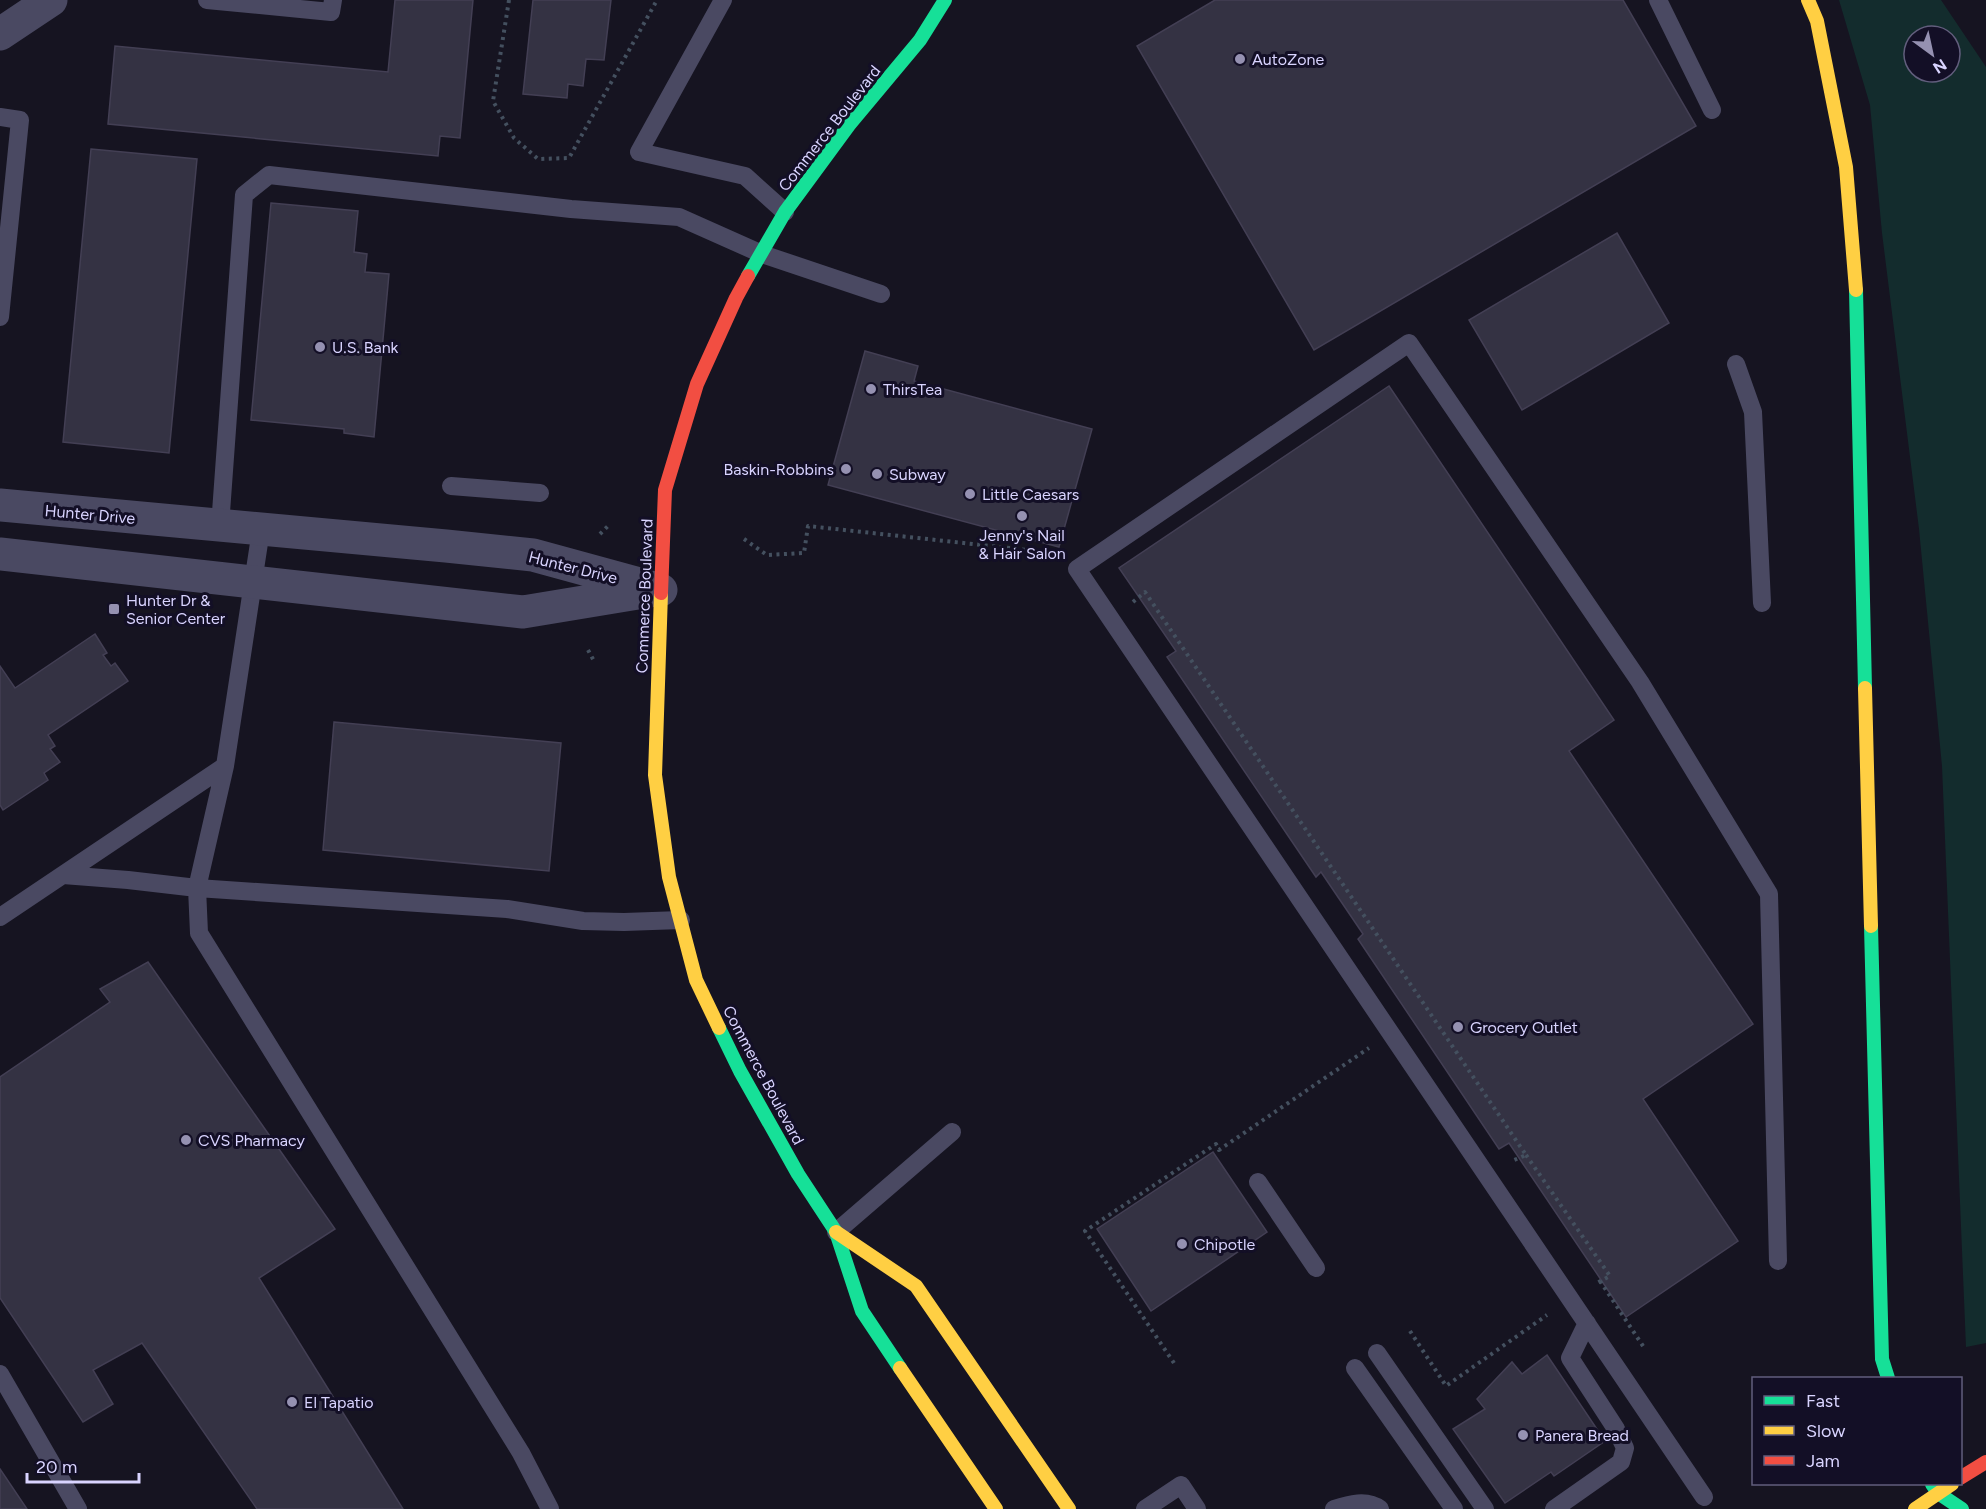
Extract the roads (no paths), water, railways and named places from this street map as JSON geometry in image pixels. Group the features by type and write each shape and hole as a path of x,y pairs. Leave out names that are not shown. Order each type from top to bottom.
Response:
{"main road":[{"name":"Commerce Boulevard","path":"945,0 920,40 849,125 785,212 736,298 697,384 664,490 655,775 669,877 696,980 740,1071 798,1174 836,1232 862,1311 996,1509"},
{"path":"1808,0 1816,21 1846,167 1855,266 1882,1359 1887,1377"},
{"name":"Commerce Boulevard","path":"836,1232 916,1286 1068,1509"},
{"path":"1962,1477 1986,1462"},
{"path":"1915,1509 1935,1488 1962,1509"}],"street":[{"path":"0,34 51,0"},
{"name":"Hunter Drive","path":"0,505 533,555 661,590"},
{"name":"Hunter Drive","path":"0,555 523,612 661,590"}],"lane":[{"path":"207,0 331,12 333,0"},
{"path":"723,0 639,152 745,176 785,212"},
{"path":"1658,0 1712,110"},
{"path":"0,117 20,120 0,318"},
{"path":"220,526 244,195 269,175 571,209 679,218 762,254 881,294"},
{"path":"1704,1497 1077,569 1408,343 1640,682 1769,894 1778,1261"},
{"path":"1736,364 1753,412 1762,603"},
{"path":"451,486 540,493"},
{"path":"261,530 225,766 197,888 199,933 521,1453 550,1509"},
{"path":"0,916 225,766"},
{"path":"63,875 197,888 507,909 583,921 681,920"},
{"path":"836,1232 952,1132"},
{"path":"1258,1182 1316,1268"},
{"path":"1554,1509 1621,1462 1625,1448 1616,1429 1570,1358 1587,1323"},
{"path":"1377,1353 1485,1509"},
{"path":"1355,1368 1454,1509"},
{"path":"0,1374 78,1509"},
{"path":"1145,1509 1181,1485 1197,1509"},
{"path":"1334,1509 1359,1503 1374,1504 1380,1509"}],"place":[{"name":"AutoZone","path":"1240,59"},
{"name":"U.S. Bank","path":"320,347"},
{"name":"ThirsTea","path":"871,389"},
{"name":"Baskin-Robbins","path":"846,469"},
{"name":"Subway","path":"877,474"},
{"name":"Little Caesars","path":"970,494"},
{"name":"Jenny's Nail & Hair Salon","path":"1022,516"},
{"name":"Hunter Dr & Senior Center","path":"114,609"},
{"name":"Grocery Outlet","path":"1458,1027"},
{"name":"CVS Pharmacy","path":"186,1140"},
{"name":"Chipotle","path":"1182,1244"},
{"name":"El Tapatio","path":"292,1402"},
{"name":"Panera Bread","path":"1523,1435"}]}
